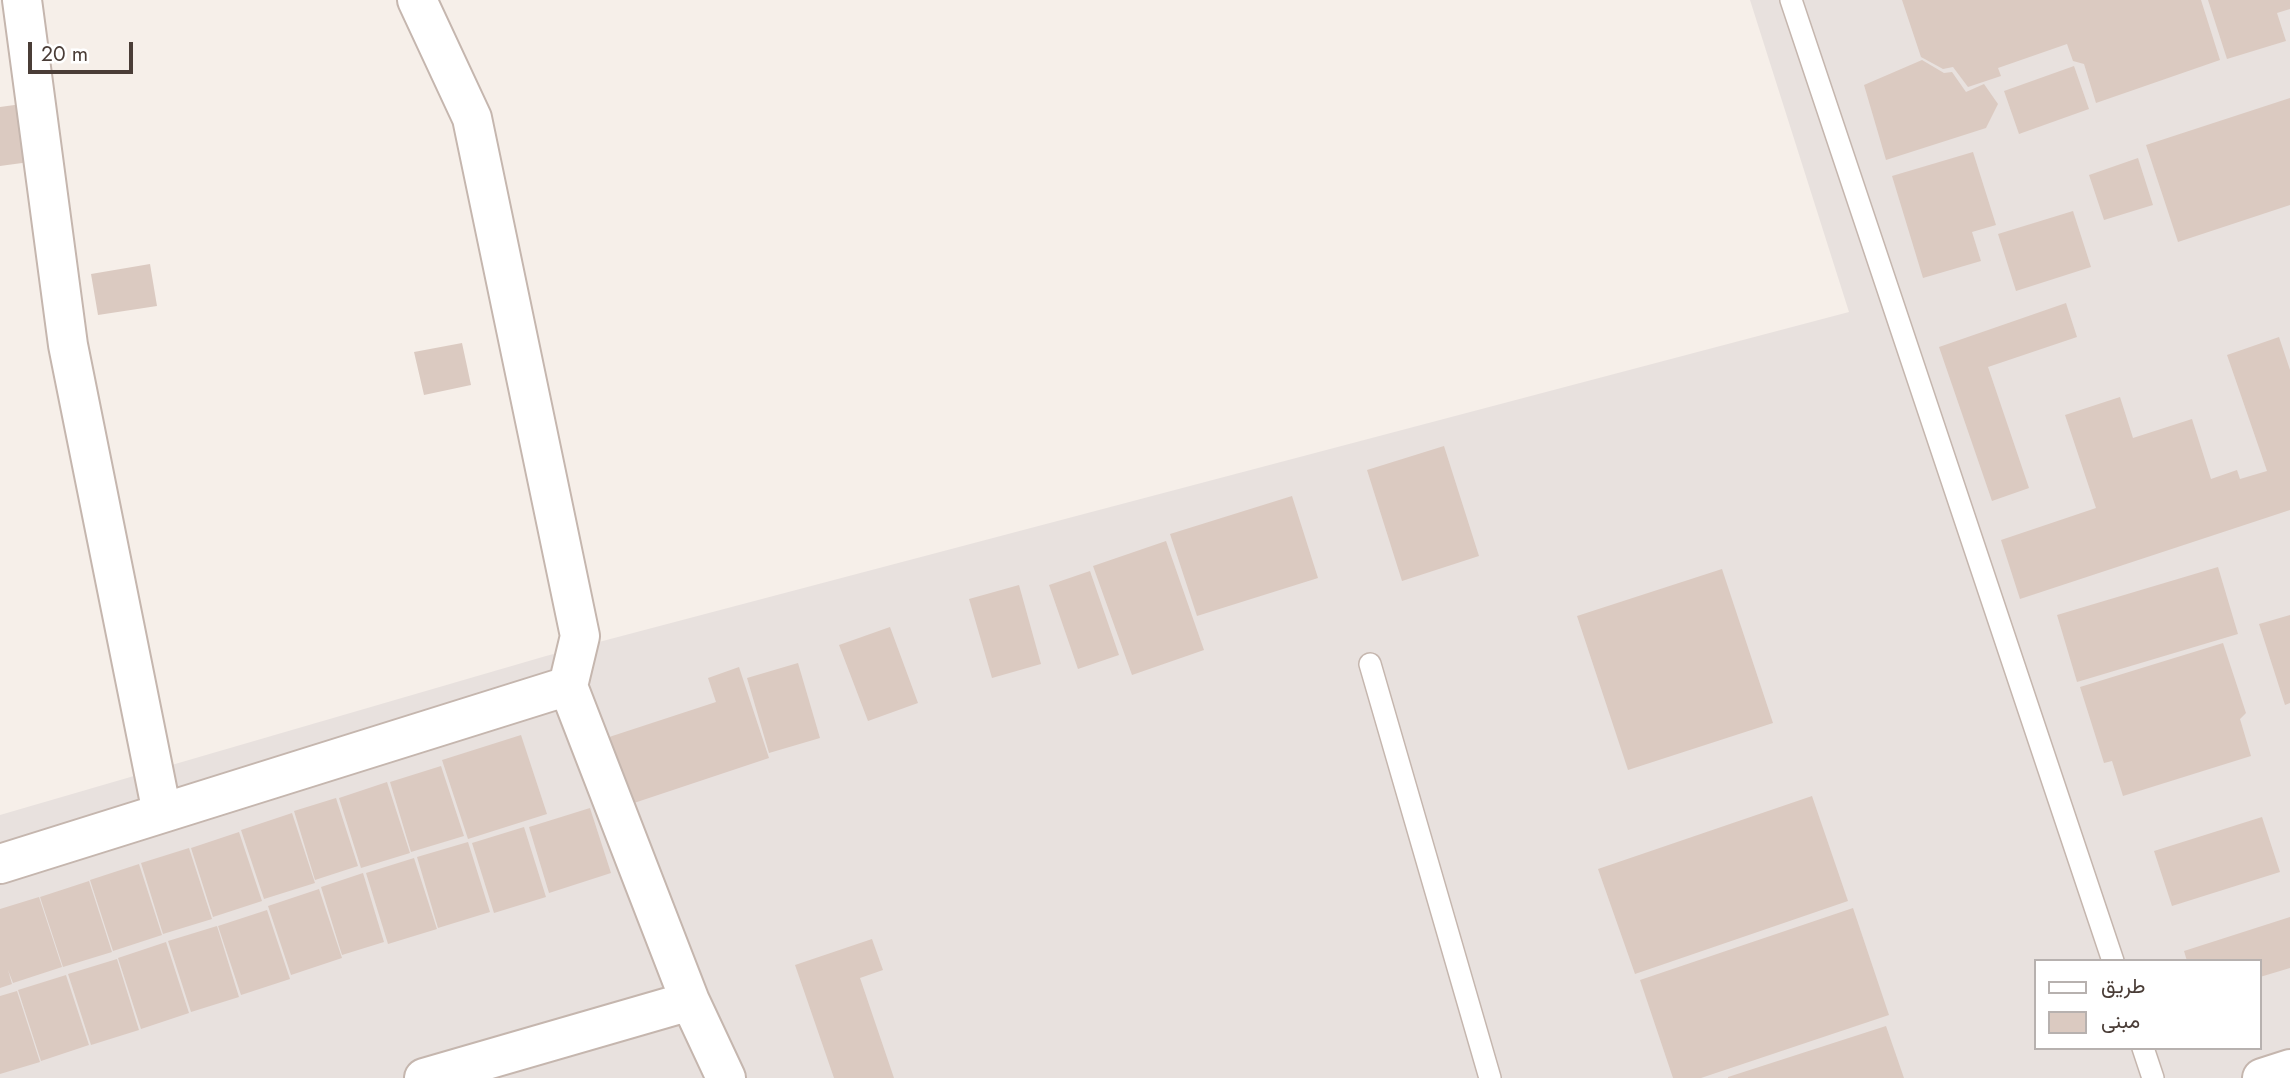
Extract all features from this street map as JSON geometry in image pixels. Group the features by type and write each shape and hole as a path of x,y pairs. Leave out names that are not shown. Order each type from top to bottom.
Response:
{"street":[{"path":"22,0 68,345 162,813"},
{"path":"417,0 472,118 580,636 568,687 690,1001 726,1078"},
{"path":"0,864 568,687"},
{"path":"424,1078 690,1001"},
{"path":"2262,1078 2290,1069"}],"lane":[{"path":"1791,0 2112,959"},
{"path":"1370,664 1490,1078"},
{"path":"2144,1050 2153,1078"}],"shaded area":[{"path":"1750,0 2290,0 2290,1078 0,1078 0,815 546,656 1849,312"}],"building":[{"path":"1902,0 2201,0 2220,60 2096,103 2084,64 2073,61 2067,44 1998,68 2001,76 1968,87 1953,67 1943,69 1921,57"},
{"path":"2208,0 2290,0 2290,9 2277,13 2286,41 2227,59"},
{"path":"1922,60 1944,73 1952,72 1966,92 1984,84 1998,104 1986,128 1886,160 1864,85"},
{"path":"2074,66 2089,109 2019,134 2004,91"},
{"path":"2290,98 2290,205 2178,242 2146,145"},
{"path":"29,103 37,161 0,166 0,107"},
{"path":"1973,152 1996,225 1972,232 1981,261 1923,278 1892,176"},
{"path":"2138,158 2153,205 2104,220 2089,175"},
{"path":"2073,211 2091,267 2016,291 1998,234"},
{"path":"150,264 157,306 98,315 91,274"},
{"path":"2066,303 2077,337 1988,367 2029,488 1992,501 1939,347"},
{"path":"2279,337 2290,370 2290,510 2020,599 2001,540 2096,508 2065,415 2120,397 2133,438 2192,419 2211,479 2237,470 2240,479 2267,471 2227,355"},
{"path":"462,343 471,385 424,395 414,352"},
{"path":"1444,446 1479,556 1402,581 1367,470"},
{"path":"1292,496 1318,578 1197,616 1170,534"},
{"path":"1166,541 1204,650 1132,675 1093,566"},
{"path":"2218,567 2238,634 2077,682 2057,615"},
{"path":"1722,569 1773,723 1628,770 1577,616"},
{"path":"1090,571 1119,655 1078,669 1049,585"},
{"path":"1019,585 1041,664 992,678 969,599"},
{"path":"2290,615 2290,703 2285,705 2259,624"},
{"path":"890,627 918,703 868,721 839,645"},
{"path":"2223,643 2246,713 2240,719 2251,756 2123,796 2112,761 2104,763 2080,687"},
{"path":"798,663 820,738 769,753 747,678"},
{"path":"739,667 769,758 619,808 597,741 716,702 708,678"},
{"path":"521,735 547,814 468,839 442,760"},
{"path":"441,766 464,836 411,852 390,782"},
{"path":"387,782 410,853 361,868 339,798"},
{"path":"1812,796 1848,901 1635,974 1598,869"},
{"path":"336,798 358,866 315,880 294,811"},
{"path":"590,808 611,873 549,893 529,827"},
{"path":"292,813 315,883 264,899 241,830"},
{"path":"2262,817 2280,872 2172,906 2154,851"},
{"path":"524,827 546,897 494,913 472,843"},
{"path":"239,832 262,901 213,917 191,848"},
{"path":"468,842 490,912 438,928 417,857"},
{"path":"189,848 212,919 163,934 141,863"},
{"path":"414,858 437,929 388,944 366,873"},
{"path":"139,864 162,935 113,951 90,880"},
{"path":"363,873 384,942 342,955 321,887"},
{"path":"89,881 112,952 63,967 40,897"},
{"path":"319,889 342,958 291,975 268,906"},
{"path":"39,897 62,967 13,983 8,970 12,984 0,988 0,909"},
{"path":"1853,908 1889,1015 1701,1078 1673,1078 1640,980"},
{"path":"267,910 290,979 241,995 218,926"},
{"path":"2290,917 2290,968 2262,976 2262,959 2186,959 2184,951"},
{"path":"217,926 239,997 191,1012 168,941"},
{"path":"872,939 883,970 860,978 894,1078 834,1078 795,965"},
{"path":"166,942 189,1013 141,1029 118,958"},
{"path":"117,959 139,1030 91,1045 68,974"},
{"path":"66,975 89,1045 41,1061 18,990"},
{"path":"17,991 40,1062 0,1074 0,996"},
{"path":"1886,1026 1904,1078 1728,1078 1728,1077"}]}
